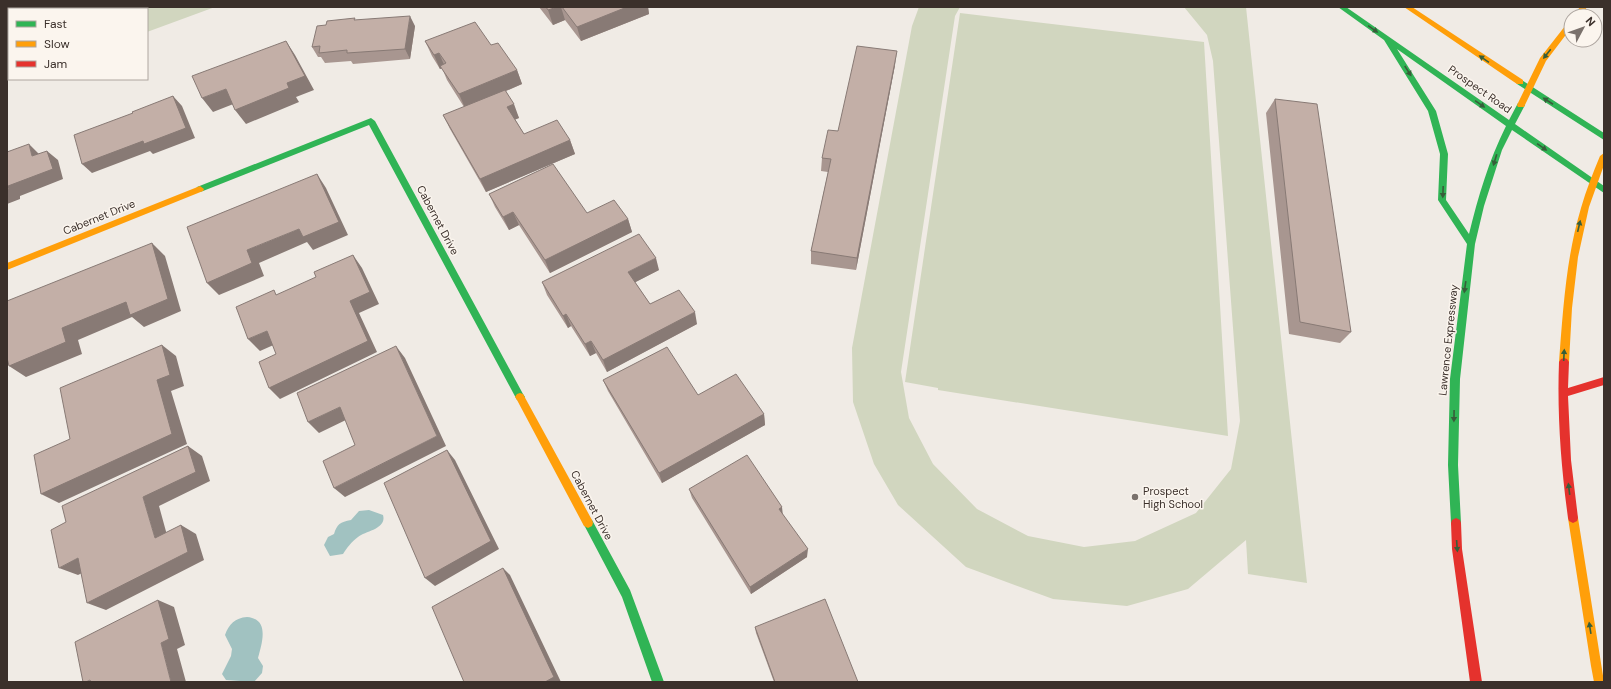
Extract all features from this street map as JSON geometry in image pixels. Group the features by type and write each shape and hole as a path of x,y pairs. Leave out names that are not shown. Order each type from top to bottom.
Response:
{"main road":[{"name":"Prospect Road","path":"1341,7 1604,190"},
{"path":"1407,7 1604,137"},
{"name":"Lawrence Expressway","path":"1476,682 1457,549 1453,465 1455,379 1471,244 1480,206 1498,150 1543,60 1563,34"},
{"path":"1386,38 1432,111 1444,154 1442,200 1471,244"},
{"name":"Cabernet Drive","path":"7,267 371,120 626,594 658,682"},
{"path":"1600,682 1594,658 1568,484 1562,394 1569,287 1575,244 1592,182 1604,156"},
{"path":"1562,394 1604,381"}],"green space":[{"path":"7,7 215,7 148,32 148,8 8,8 7,74"},
{"path":"919,7 960,7 955,16 901,372 909,418 933,464 977,509 1028,536 1084,547 1135,541 1196,513 1231,469 1240,421 1213,61 1207,35 1184,7 1246,7 1307,583 1248,574 1246,540 1188,589 1127,606 1053,599 966,567 898,505 874,464 853,402 852,348 912,26"},
{"path":"960,13 1204,42 1228,436 938,390 938,388 905,382"}],"water":[{"path":"369,510 383,515 382,524 356,539 349,545 343,554 330,556 324,545 328,537 334,534 336,528 340,524 351,520 359,511"},
{"path":"247,617 259,622 262,627 263,633 258,658 263,666 262,673 254,682 226,680 222,674 231,656 232,649 225,635 233,622"}],"building":[{"path":"546,7 557,7 548,10"},
{"path":"562,7 627,7 577,27"},
{"path":"410,16 405,49 347,53 347,50 319,53 320,46 312,47 317,26 326,25 327,21 355,18 354,20"},
{"path":"475,22 491,45 498,43 517,70 459,94 440,66 446,63 439,53 434,55 425,41"},
{"path":"286,41 305,76 287,83 289,88 235,110 226,89 202,98 192,76"},
{"path":"857,46 897,51 857,258 811,251 831,159 822,158 828,130 838,131"},
{"path":"505,90 514,104 507,107 524,134 557,120 570,140 480,179 443,115"},
{"path":"173,96 186,128 144,144 143,141 82,164 74,135"},
{"path":"1275,99 1317,104 1351,332 1300,322"},
{"path":"29,144 32,156 47,151 53,169 8,186 9,189 7,190 7,152"},
{"path":"553,164 587,213 614,200 628,219 545,260 513,212 503,217 489,194"},
{"path":"317,174 339,222 303,237 299,229 247,250 252,263 207,283 187,227"},
{"path":"639,234 656,258 628,272 650,304 679,290 695,312 603,360 591,341 585,344 566,314 563,316 542,282"},
{"path":"152,243 168,299 130,315 126,302 62,328 66,342 9,366 7,358 7,301"},
{"path":"353,255 370,292 350,301 368,341 269,388 259,362 276,354 267,331 248,339 236,307 274,290 276,295 316,277 314,272"},
{"path":"162,345 170,375 157,380 172,434 41,494 34,455 70,439 60,388"},
{"path":"396,346 437,436 334,488 323,461 355,445 340,407 308,422 297,393"},
{"path":"667,347 698,395 736,374 764,414 659,473 603,380"},
{"path":"188,446 196,472 143,497 155,538 181,525 188,552 87,603 78,558 59,568 51,530 66,522 62,506"},
{"path":"447,450 491,541 425,578 384,483"},
{"path":"747,455 782,507 779,509 808,549 750,587 689,489"},
{"path":"503,568 554,677 545,682 464,682 432,607"},
{"path":"825,599 858,682 775,682 755,627"},
{"path":"158,600 169,639 161,643 171,682 91,682 90,680 83,682 75,642"}],"traffic: fast":[{"path":"1341,7 1604,190"},
{"path":"1386,38 1432,111 1444,154 1442,200 1471,244"},
{"path":"1520,82 1604,137"},
{"path":"1456,523 1453,465 1455,379 1471,244 1480,206 1498,150 1521,105"},
{"path":"200,189 371,121 520,397"},
{"path":"588,523 626,594 658,682"}],"traffic: slow":[{"path":"1407,7 1520,82"},
{"path":"1521,105 1543,60 1563,34"},
{"path":"1564,362 1570,282 1574,257 1585,207 1593,182 1604,156"},
{"path":"7,267 200,189"},
{"path":"520,397 588,523"},
{"path":"1573,518 1596,666 1600,682"}],"traffic: jam":[{"path":"1564,362 1564,440 1573,518"},
{"path":"1562,394 1604,381"},
{"path":"1456,523 1457,549 1476,682"}],"place":[{"name":"Prospect High School","path":"1135,497"}]}
